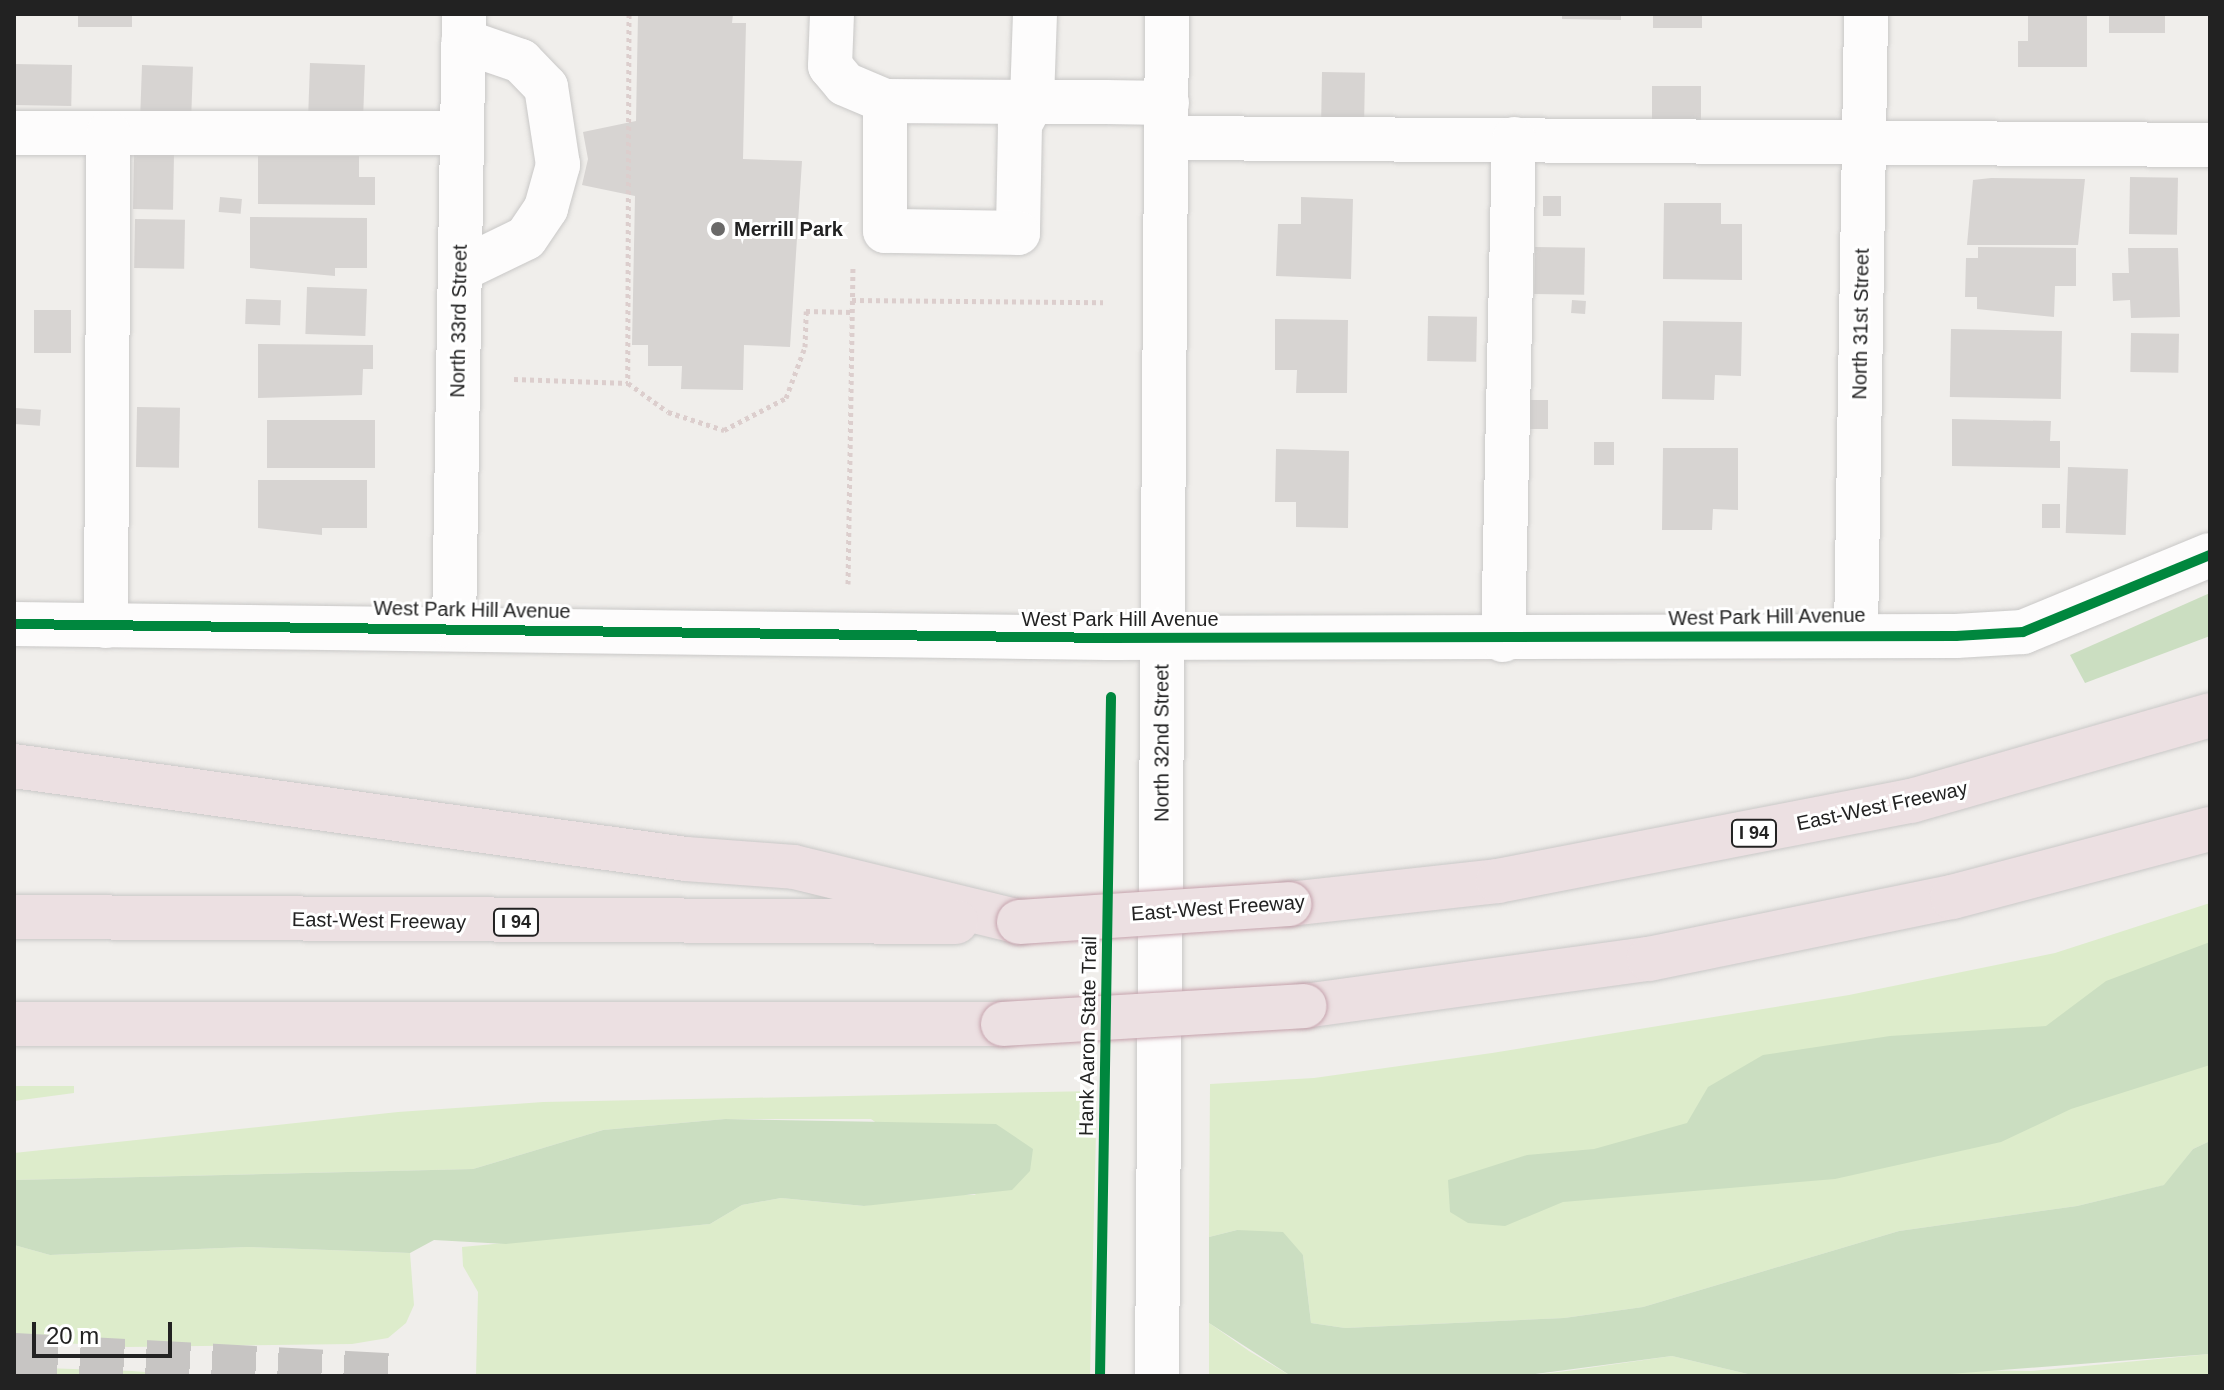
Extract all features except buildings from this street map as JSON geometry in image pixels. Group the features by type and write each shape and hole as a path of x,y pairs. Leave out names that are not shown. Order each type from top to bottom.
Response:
{"highway":[{"name":"East-West Freeway","path":"14,917 1019,922 1289,904 1498,881 1911,801 2210,715"},
{"path":"14,766 686,859 794,867 1019,922"},
{"path":"14,1024 1003,1024 1304,1006 1649,959 1952,897 2210,829"}],"street":[{"path":"832,14 830,66 845,84 885,101 1032,102 1167,120 1514,139 2210,145"},
{"path":"885,101 885,231 1018,233 1020,125 1032,102 1035,14"},
{"name":"North 32nd Street","path":"1157,1376 1167,14"},
{"name":"North 31st Street","path":"1856,633 1866,14"},
{"path":"460,270 526,238 546,208 558,165 546,87 521,61 464,28"},
{"name":"North 33rd Street","path":"454,628 464,28"},
{"path":"14,133 462,133"},
{"path":"106,626 109,133"},
{"path":"1503,640 1514,139"},
{"name":"West Park Hill Avenue","path":"14,624 1503,640 2023,632 2210,555"}],"path":[{"path":"628,383 629,14"},
{"path":"848,584 853,253"},
{"path":"852,300 1103,302"},
{"path":"514,379 628,383 668,412 724,430 786,398 805,347 806,311 852,312"}],"green space":[{"path":"2210,593 2210,636 2085,683 2070,655"},
{"path":"2210,903 2210,1141 2193,1149 2165,1185 2077,1206 1899,1231 1643,1307 1564,1318 1345,1328 1311,1323 1303,1255 1237,1230 1209,1237 1210,1084 1314,1078 1492,1053 1849,995 2055,953"},
{"path":"2210,942 2210,1065 2071,1109 2001,1142 1835,1179 1563,1202 1505,1226 1468,1223 1450,1212 1448,1180 1527,1155 1594,1149 1687,1123 1708,1087 1763,1055 1890,1036 2046,1026 2106,981"},
{"path":"14,1086 74,1086 74,1093 14,1101"},
{"path":"1097,1091 1090,1376 476,1376 478,1292 463,1266 462,1247 710,1224 742,1205 781,1198 864,1206 922,1195 976,1195 871,1119 725,1119 603,1130 473,1169 14,1180 14,1153 398,1112 543,1102"},
{"path":"725,1119 996,1124 1033,1149 1030,1171 1012,1190 864,1206 781,1198 742,1205 710,1224 506,1244 434,1240 410,1253 247,1247 50,1255 14,1245 14,1180 473,1169 603,1130"},
{"path":"2210,1141 2210,1354 1924,1376 1756,1376 1672,1356 1521,1376 1291,1376 1209,1323 1209,1237 1237,1230 1283,1232 1303,1255 1311,1323 1345,1328 1564,1318 1643,1307 1899,1231 2077,1206 2164,1185 2193,1149"},
{"path":"14,1245 50,1255 247,1247 410,1253 414,1305 406,1323 388,1338 352,1344 128,1347 14,1340"},
{"path":"1209,1323 1249,1351 1291,1376 1209,1376"},
{"path":"2210,1354 2210,1376 1924,1376 1955,1370 2031,1371"},
{"path":"1672,1356 1756,1376 1521,1376 1567,1371"},
{"path":"14,1367 132,1371 197,1376 14,1376"}],"tunnel":[{"path":"14,1355 403,1376"}],"cycle path":[{"path":"14,624 1108,638 1956,636 2023,632 2210,555"},
{"name":"Hank Aaron State Trail","path":"1100,1376 1111,697"}],"place":[{"name":"Merrill Park","path":"718,229"}]}
